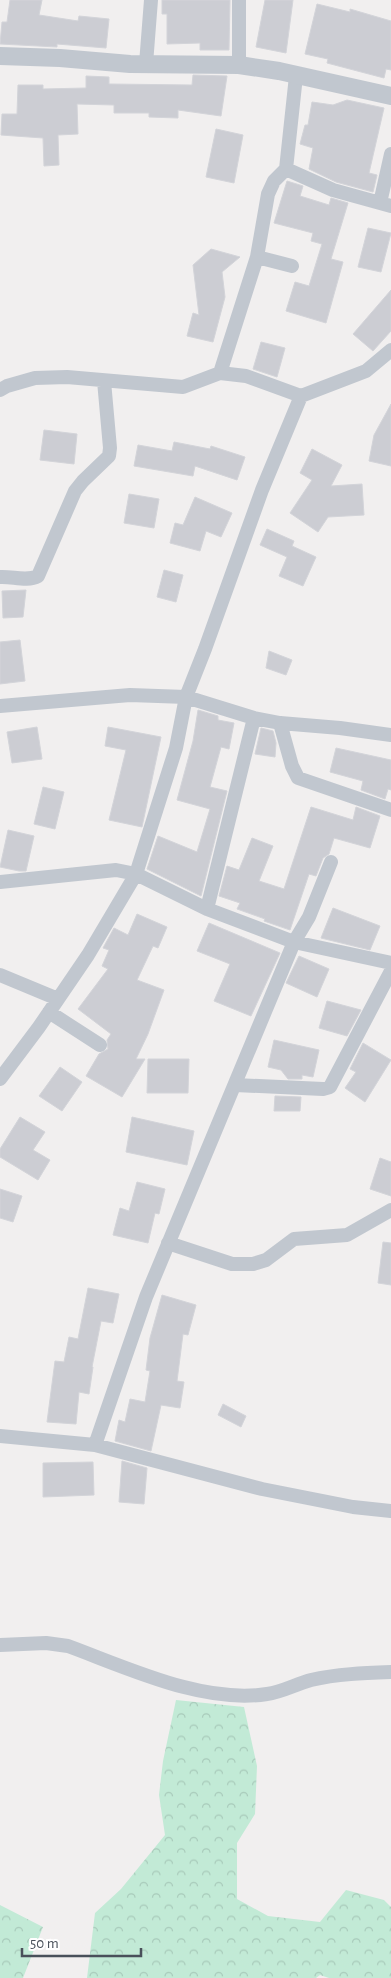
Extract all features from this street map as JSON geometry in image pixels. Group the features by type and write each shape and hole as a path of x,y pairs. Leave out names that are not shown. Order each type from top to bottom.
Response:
{"street":[{"path":"146,64 151,0"},
{"path":"239,0 239,65"},
{"path":"0,56 146,64 239,65 279,71 391,96"},
{"path":"220,373 257,257 268,194 274,181 286,169 296,76"},
{"path":"286,169 334,190 386,205 391,154"},
{"path":"257,257 292,266"},
{"path":"0,390 7,386 35,378 67,377 183,387 220,373 246,376 301,396 366,371 391,350"},
{"path":"0,577 12,576 29,580 38,576 75,491 109,456 110,448 104,381"},
{"path":"0,1080 88,955 136,874 176,748 186,697 262,490 301,396"},
{"path":"0,706 130,695 186,697 254,718 280,723 391,735"},
{"path":"207,909 254,718"},
{"path":"280,723 292,766 298,778 391,810"},
{"path":"95,1445 146,1296 235,1085 299,943 311,923 309,917 331,862"},
{"path":"0,882 116,870 136,874 207,909 299,943 391,962"},
{"path":"235,1085 323,1089 330,1087 391,971"},
{"path":"0,975 58,999"},
{"path":"49,1012 100,1045"},
{"path":"168,1243 232,1264 254,1264 266,1260 294,1239 347,1235 391,1210"},
{"path":"0,1436 95,1445 262,1489 353,1507 391,1511"},
{"path":"0,1645 46,1643 68,1646 197,1691 229,1696 268,1694 311,1680 356,1673 391,1672"}],"green space":[{"path":"176,1700 244,1707 257,1766 255,1814 237,1843 237,1899 268,1916 320,1922 346,1890 384,1900 391,1907 391,1978 329,1978 320,1975 316,1978 87,1978 95,1913 121,1889 165,1835 159,1795 163,1761"},
{"path":"0,1905 43,1927 23,1978 0,1978"}],"building":[{"path":"10,0 42,0 39,15 78,21 79,16 109,19 106,48 57,44 57,47 0,44 2,22 7,22"},
{"path":"162,0 230,0 229,50 200,50 200,43 167,44 167,14 162,14"},
{"path":"265,0 293,0 286,53 256,47"},
{"path":"317,4 350,12 350,9 391,21 391,70 386,69 384,78 327,63 328,59 305,54"},
{"path":"193,75 227,76 221,116 178,110 178,118 149,117 149,113 114,113 114,105 77,104 78,134 58,135 59,165 44,166 43,138 1,135 2,114 17,114 18,85 43,85 43,89 86,88 86,76 109,77 109,84 192,85"},
{"path":"347,100 384,108 369,173 377,175 373,192 336,182 309,169 313,148 300,144 305,125 308,125 312,102 333,105"},
{"path":"216,129 243,135 234,183 206,177"},
{"path":"287,181 303,186 300,196 329,205 331,198 348,203 331,259 343,262 326,323 286,311 295,282 309,286 322,244 311,241 313,233 274,223"},
{"path":"368,228 391,233 381,272 358,267"},
{"path":"211,249 240,257 222,272 225,297 213,342 187,336 193,313 199,315 193,265"},
{"path":"391,290 391,331 373,351 353,334"},
{"path":"261,342 285,348 277,377 253,369"},
{"path":"391,404 391,466 369,461 374,435"},
{"path":"44,430 77,434 74,464 40,460"},
{"path":"174,442 210,449 211,446 245,457 237,480 195,466 193,476 134,466 138,445 172,451"},
{"path":"312,449 342,465 331,486 362,484 364,515 328,517 318,532 290,513 312,480 300,473"},
{"path":"129,494 159,499 154,528 124,523"},
{"path":"195,497 232,513 221,537 206,531 200,551 170,543 175,523 183,525"},
{"path":"267,529 294,541 292,546 316,557 303,586 279,576 287,557 260,545"},
{"path":"164,570 183,575 176,602 157,597"},
{"path":"26,590 23,617 3,618 2,591"},
{"path":"20,640 25,681 0,684 0,642"},
{"path":"269,651 292,660 286,675 266,668"},
{"path":"198,710 218,716 218,720 234,723 229,749 221,747 210,787 227,791 201,896 147,869 158,836 197,852 210,809 177,800 193,741"},
{"path":"37,727 42,759 12,763 7,732"},
{"path":"108,727 161,737 142,827 109,820 126,750 105,746"},
{"path":"261,728 273,731 276,743 275,757 255,754"},
{"path":"336,748 391,760 391,790 388,789 385,799 361,790 363,781 330,772"},
{"path":"43,787 64,792 55,829 34,824"},
{"path":"311,807 353,820 356,807 380,816 370,848 334,838 329,854 323,858 316,876 309,874 290,930 237,909 240,903 219,896 227,866 239,870 252,838 273,846 259,881 284,889"},
{"path":"8,830 34,836 26,871 0,867"},
{"path":"333,908 380,926 370,950 321,938"},
{"path":"137,914 167,927 158,948 153,946 137,980 164,990 148,1034 136,1059 145,1059 122,1097 86,1076 99,1054 108,1049 107,1040 111,1034 78,1009 108,969 102,966 109,950 103,948 114,928 128,935"},
{"path":"209,923 280,953 251,1016 214,1001 230,964 197,951"},
{"path":"299,956 329,969 317,997 286,983"},
{"path":"327,1001 361,1010 347,1036 319,1028"},
{"path":"274,1040 319,1050 313,1077 302,1075 302,1079 288,1079 281,1070 268,1067"},
{"path":"363,1043 391,1060 365,1102 345,1088 356,1072 350,1069"},
{"path":"148,1059 189,1059 188,1093 147,1093"},
{"path":"60,1067 82,1082 62,1111 39,1096"},
{"path":"275,1096 301,1097 300,1111 274,1111"},
{"path":"20,1117 45,1132 33,1150 50,1160 38,1180 0,1157 0,1149"},
{"path":"132,1117 194,1131 187,1165 126,1152"},
{"path":"380,1158 391,1162 391,1196 370,1189"},
{"path":"137,1182 165,1189 159,1214 155,1213 148,1243 113,1235 120,1208 129,1211"},
{"path":"0,1189 22,1196 13,1222 0,1218"},
{"path":"383,1242 391,1243 391,1285 378,1283"},
{"path":"88,1288 119,1294 113,1323 101,1321 89,1394 79,1392 76,1424 47,1422 55,1361 64,1362 69,1337 78,1339"},
{"path":"162,1295 196,1305 188,1335 183,1334 177,1381 184,1382 180,1408 161,1405 151,1451 115,1441 119,1420 125,1422 130,1399 145,1402 150,1371 146,1370 150,1338"},
{"path":"223,1404 246,1416 241,1427 218,1415"},
{"path":"122,1461 147,1468 144,1504 119,1502"},
{"path":"93,1462 94,1495 43,1497 43,1463"}]}
